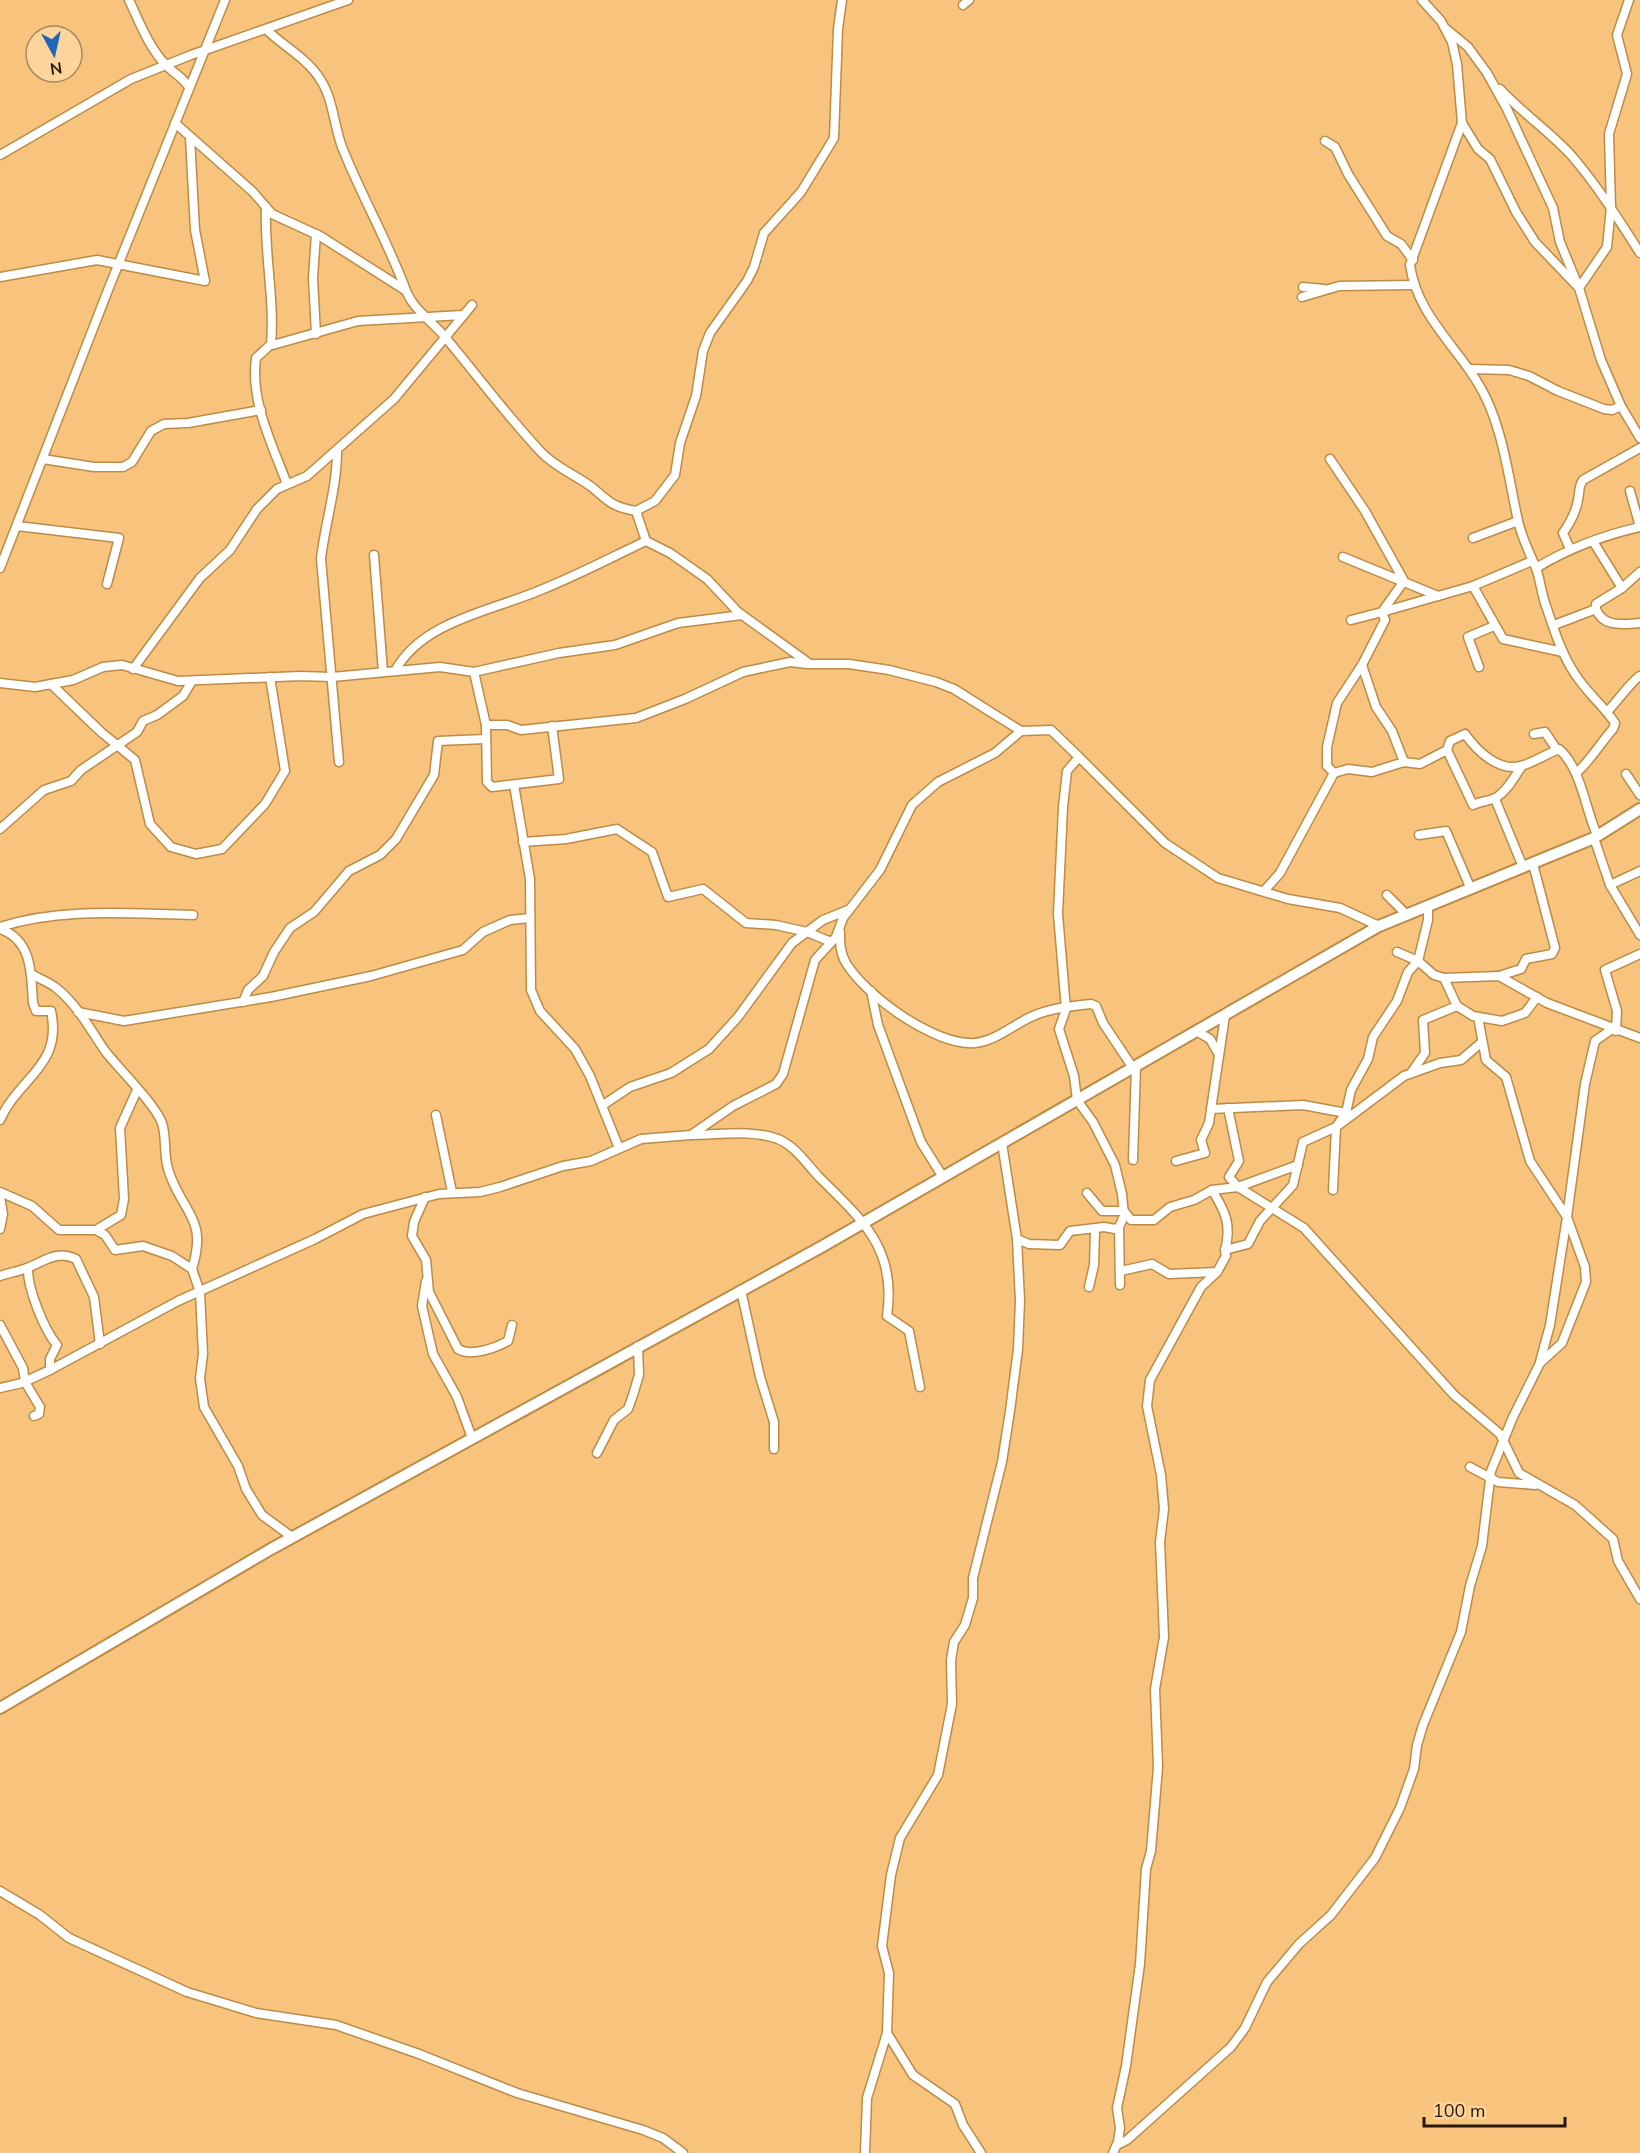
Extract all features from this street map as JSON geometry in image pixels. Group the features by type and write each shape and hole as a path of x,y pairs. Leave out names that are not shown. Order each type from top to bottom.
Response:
{"street":[{"path":"129,0 167,67 181,74 189,87"},
{"path":"1,564 225,0"},
{"path":"0,155 131,79 167,67 191,55 348,0"},
{"path":"175,123 272,214 316,234 405,290 541,453 561,470 592,488 604,500 621,508 636,511 655,501 675,475 680,443 696,396 703,351 710,333 747,281 764,233 796,200 834,138 838,29 842,0"},
{"path":"1422,0 1445,28 1468,47 1490,78 1520,111 1570,154 1611,207 1640,254"},
{"path":"1579,288 1607,247 1611,207 1609,134 1627,74 1617,35 1629,0"},
{"path":"1445,28 1452,42 1457,64 1462,123 1410,265 1414,285 1447,344 1469,369 1486,398 1513,489 1518,521 1563,652 1575,675 1615,723 1613,729 1588,757 1585,767 1576,773"},
{"path":"267,30 310,66 321,80 349,165 400,273 405,290"},
{"path":"1490,78 1528,151 1553,208 1560,242 1579,288 1601,360 1621,406 1640,438"},
{"path":"1462,123 1478,149 1490,159 1516,212 1535,242 1579,288"},
{"path":"0,277 97,260 205,281 195,230 190,137"},
{"path":"1325,141 1335,147 1348,174 1387,236 1401,244 1413,260"},
{"path":"266,207 265,237 273,315 271,345"},
{"path":"315,334 313,278 316,234"},
{"path":"1302,297 1327,290 1369,284 1414,285"},
{"path":"1303,287 1327,290"},
{"path":"133,669 200,578 230,550 257,509 277,489 307,476 394,399 472,305"},
{"path":"287,484 264,426 254,372 256,358 271,345 358,321 463,315"},
{"path":"1469,369 1509,370 1529,376 1558,391 1604,409 1612,410 1621,406"},
{"path":"43,459 94,467 123,467 132,462 151,431 164,424 188,423 261,410"},
{"path":"1570,549 1563,533 1571,522 1578,500 1579,486 1583,480 1640,448"},
{"path":"337,451 335,488 324,526 321,560 339,762"},
{"path":"1330,459 1365,511 1404,581"},
{"path":"1351,620 1473,586 1534,565 1570,549 1594,543 1612,533 1640,527 1630,491"},
{"path":"636,511 646,541 670,553 707,579 742,615 810,664"},
{"path":"1473,538 1518,521"},
{"path":"17,526 119,538 108,584"},
{"path":"394,671 404,654 469,614 502,606 545,589 646,541"},
{"path":"1594,543 1622,588"},
{"path":"374,555 383,672"},
{"path":"1343,557 1438,596"},
{"path":"1640,572 1622,588 1596,604 1599,617 1611,624 1640,623"},
{"path":"1382,612 1404,581"},
{"path":"1473,586 1503,639 1563,652"},
{"path":"1554,625 1596,609"},
{"path":"1334,773 1327,766 1326,761 1333,716 1337,703 1362,665 1385,620 1382,612"},
{"path":"0,683 35,687 73,680 103,667 122,665 178,681 332,677 440,667 474,672 559,653 615,645 678,622 742,615"},
{"path":"1479,667 1468,637 1494,626"},
{"path":"486,725 501,724 521,730 636,718 686,699 743,672 790,662 849,664 890,670 954,689 1021,731 1051,730 1165,843 1218,878 1288,899 1340,908 1379,926"},
{"path":"1362,665 1376,707 1392,731 1404,762"},
{"path":"474,672 486,725 487,782 492,787 559,779 552,726"},
{"path":"1607,712 1624,695 1632,680 1640,676"},
{"path":"51,684 101,732 135,760 150,824 171,847 196,854 222,849 265,804 285,771 270,677"},
{"path":"0,829 44,790 71,781 81,770 136,732 143,721 157,715 183,696 192,681"},
{"path":"691,1135 733,1106 776,1084 783,1074 815,960 831,942 849,910 880,870 912,805 938,782 995,753 1021,731"},
{"path":"1534,734 1545,732 1557,750 1564,754 1576,773 1610,885 1640,935"},
{"path":"1522,766 1506,789 1495,799 1483,800 1473,805 1460,782 1447,750 1450,741 1465,734 1484,756 1503,765 1522,766 1557,750"},
{"path":"243,1002 248,990 263,976 274,952 290,928 314,912 349,871 380,855 396,839 434,775 438,741 486,739"},
{"path":"1264,891 1280,873 1334,773 1348,769 1372,772 1404,762 1420,764 1447,750"},
{"path":"1079,757 1067,771 1066,779 1058,893 1066,1007 1059,1029 1074,1076 1077,1100 1093,1122 1114,1165 1124,1211 1131,1220 1154,1220 1170,1207 1194,1200 1212,1190 1238,1187 1298,1165"},
{"path":"1626,774 1640,795"},
{"path":"514,785 530,879 531,990 540,1011 575,1048 603,1105 619,1148"},
{"path":"1397,952 1418,961 1434,975 1444,978 1499,976 1521,969 1526,959 1551,954 1555,948 1528,865 1495,799"},
{"path":"0,1708 292,1538 864,1222 1379,926 1596,836 1640,809"},
{"path":"523,842 567,839 617,830 652,852 668,897 704,889 746,923 776,925 807,932 831,942"},
{"path":"1419,835 1446,831 1470,887"},
{"path":"1610,885 1640,871"},
{"path":"1387,895 1406,914"},
{"path":"1333,1190 1336,1126 1346,1113 1351,1090 1368,1059 1373,1037 1397,1001 1408,972 1418,961 1428,920 1428,905"},
{"path":"603,1105 630,1087 671,1072 709,1049 738,1017 792,943 823,920 849,910"},
{"path":"0,928 25,919 66,914 194,915"},
{"path":"78,1012 124,1021 243,1002 371,976 463,950 483,932 510,920 530,918"},
{"path":"840,927 840,947 846,963 896,1012 931,1032 975,1043 997,1036 1032,1016 1066,1007 1096,1006 1103,1023 1135,1067 1133,1160"},
{"path":"0,928 8,931 27,952 36,1011 51,1011 56,1031 48,1056 1,1116"},
{"path":"1614,1030 1617,1011 1605,970 1640,954"},
{"path":"31,974 55,987 78,1012 161,1122 168,1170 176,1190 193,1215 197,1237 192,1269 200,1292 203,1354 200,1378 204,1407 238,1466 246,1489 262,1515 292,1538"},
{"path":"1499,976 1538,997 1614,1030 1640,1038"},
{"path":"1444,978 1457,1006 1478,1017 1502,1021 1525,1013 1538,997"},
{"path":"871,990 878,1025 921,1142 943,1177"},
{"path":"1411,1073 1425,1053 1423,1020 1457,1006"},
{"path":"1176,1161 1204,1153 1201,1140 1209,1123 1225,1016"},
{"path":"1478,1017 1486,1060 1506,1077 1530,1161 1567,1218 1586,1267 1587,1282 1562,1342 1540,1363"},
{"path":"1115,2149 1231,2047 1245,2028 1267,1982 1299,1944 1331,1915 1375,1858 1404,1798 1414,1769 1417,1745 1423,1725 1461,1632 1470,1586 1482,1546 1490,1478 1503,1441 1540,1363 1550,1325 1585,1084 1595,1041 1614,1030"},
{"path":"1196,1031 1210,1039 1218,1054"},
{"path":"1225,1250 1248,1244 1260,1221 1293,1185 1303,1142 1336,1126 1411,1073 1440,1063 1461,1059 1482,1042"},
{"path":"96,1230 121,1215 124,1199 120,1128 137,1090"},
{"path":"1211,1109 1303,1105 1346,1113"},
{"path":"1228,1108 1239,1161 1229,1177 1238,1187 1271,1210 1304,1228 1454,1395 1480,1415 1503,1441 1519,1473 1575,1505 1613,1539 1618,1561 1640,1599"},
{"path":"436,1115 452,1192"},
{"path":"0,1388 25,1382 200,1292 315,1239 363,1214 425,1197 452,1192 480,1192 500,1187 563,1166 591,1161 642,1140 748,1132 781,1141 797,1152 864,1222 875,1238 891,1290 887,1316 909,1331 920,1387"},
{"path":"865,2153 867,2098 887,2034 889,1973 882,1946 891,1875 900,1838 938,1775 952,1704 951,1660 954,1642 965,1625 973,1598 973,1578 1002,1462 1018,1349 1020,1301 1017,1239 1002,1143"},
{"path":"1115,2149 1120,2128 1117,2108 1126,2066 1140,1964 1146,1869 1151,1851 1158,1767 1155,1689 1164,1637 1160,1542 1164,1509 1155,1437 1147,1406 1150,1380 1201,1287 1217,1272 1226,1256 1225,1250 1230,1228 1225,1211 1212,1190"},
{"path":"0,1192 33,1206 59,1230 96,1230 105,1234 115,1250 143,1246 172,1256 192,1269"},
{"path":"1087,1192 1102,1211 1124,1211"},
{"path":"0,1197 3,1214 0,1228"},
{"path":"425,1197 414,1222 412,1236 426,1260 427,1278 435,1306 447,1323 458,1349 470,1353 508,1341 512,1325"},
{"path":"1120,1285 1119,1227 1124,1211"},
{"path":"1017,1239 1029,1244 1060,1245 1070,1231 1119,1227"},
{"path":"1089,1287 1094,1264 1095,1230"},
{"path":"0,1276 28,1268 57,1255 75,1258 94,1297 100,1344"},
{"path":"1121,1271 1152,1264 1169,1274 1217,1272"},
{"path":"28,1268 29,1282 39,1306 41,1321 57,1345 50,1359 50,1370"},
{"path":"427,1278 422,1306 433,1354 457,1397 472,1438"},
{"path":"741,1290 760,1377 774,1422 774,1449"},
{"path":"0,1325 23,1368 25,1382 39,1407 39,1414 34,1416"},
{"path":"597,1453 614,1420 628,1409 639,1375 638,1346"},
{"path":"1470,1467 1498,1482 1539,1486"},
{"path":"0,1891 40,1915 69,1938 136,1971 187,1992 256,2013 336,2025 419,2054 517,2093 643,2130 663,2138 683,2153"},
{"path":"887,2034 913,2075 954,2103 981,2153"}]}
